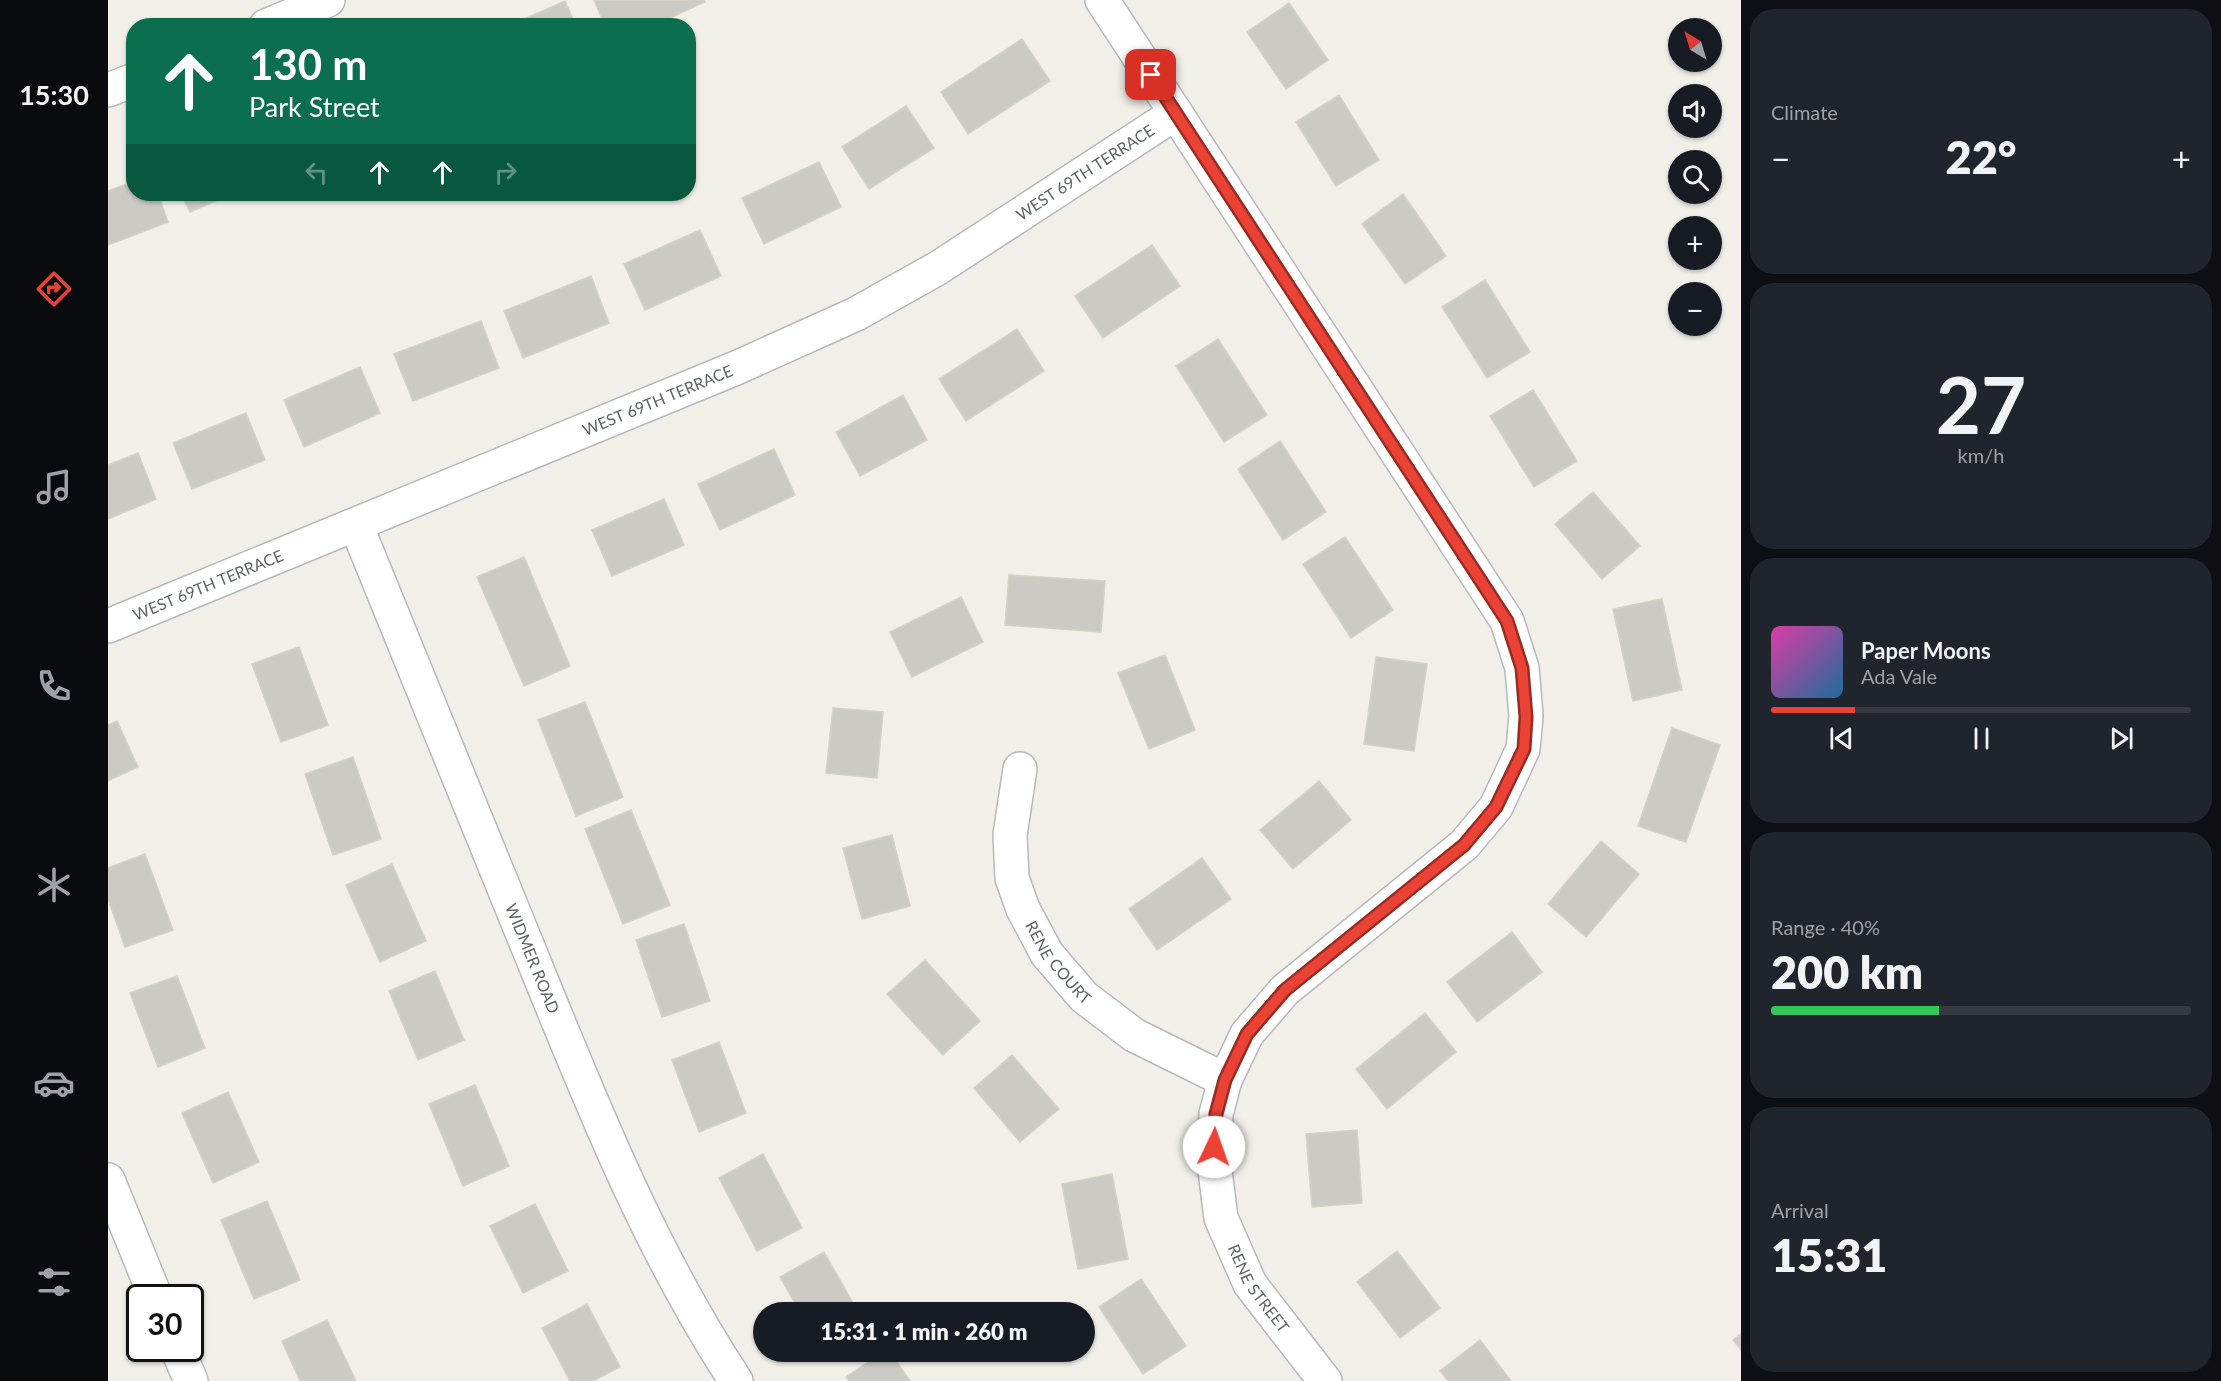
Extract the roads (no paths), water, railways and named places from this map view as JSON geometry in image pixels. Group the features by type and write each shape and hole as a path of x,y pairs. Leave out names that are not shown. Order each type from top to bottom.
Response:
{"street":[{"path":"285,18 328,0"},
{"name":"RENE STREET","path":"1102,0 1507,621 1522,668 1526,717 1524,749 1496,807 1464,845 1285,990 1247,1034 1225,1080 1216,1114 1214,1163 1221,1218 1250,1284 1325,1381"},
{"path":"108,90 126,83"},
{"name":"WEST 69TH TERRACE","path":"108,626 736,368 856,314 938,268 1176,113"},
{"name":"WIDMER ROAD","path":"356,525 598,1119 652,1236 708,1338 736,1381"},
{"name":"RENE COURT","path":"1020,769 1010,835 1012,878 1023,909 1047,954 1084,997 1134,1035 1225,1080"},
{"path":"108,1180 150,1284"},
{"path":"183,1362 190,1381"}]}
